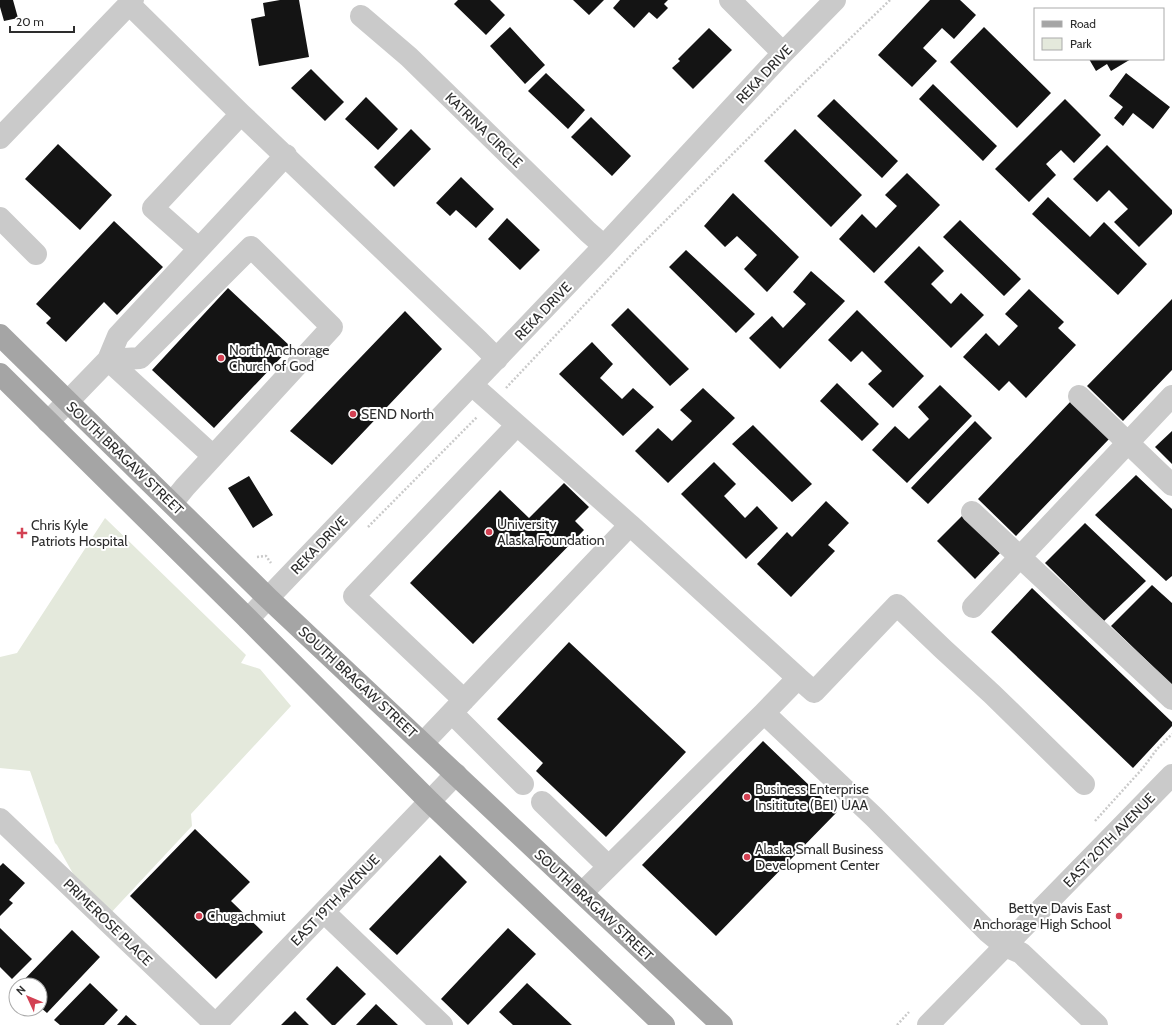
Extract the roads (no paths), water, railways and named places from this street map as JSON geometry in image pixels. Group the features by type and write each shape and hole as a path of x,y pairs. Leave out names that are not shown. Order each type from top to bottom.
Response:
{"main road":[{"name":"SOUTH BRAGAW STREET","path":"0,335 268,598 722,1025"},
{"name":"SOUTH BRAGAW STREET","path":"0,374 248,619 430,802 664,1025"}],"street":[{"path":"730,0 783,53"},
{"name":"REKA DRIVE","path":"248,619 497,359 783,53 835,0"},
{"path":"0,138 131,2 241,114 286,155 497,359"},
{"name":"KATRINA CIRCLE","path":"361,16 409,57 604,246"},
{"path":"198,248 153,208 241,114"},
{"path":"48,422 108,360 118,336 198,248 286,155"},
{"path":"0,218 36,254"},
{"path":"108,360 140,358 252,247 332,327 213,456 172,503"},
{"path":"108,360 213,456"},
{"path":"472,385 630,525 814,692 897,605 992,694 1084,784"},
{"path":"1079,396 1172,485"},
{"path":"973,607 1172,396"},
{"path":"517,425 354,596 458,706 523,784"},
{"path":"972,512 1172,699"},
{"path":"423,743 630,525"},
{"path":"582,893 798,678"},
{"path":"764,713 874,817 988,932 1005,946 1021,953 1097,1025"},
{"name":"EAST 19TH AVENUE","path":"216,1025 456,774"},
{"name":"EAST 20TH AVENUE","path":"928,1025 1169,783"},
{"path":"542,802 608,866"},
{"name":"PRIMEROSE PLACE","path":"0,818 216,1025"},
{"path":"324,912 442,1025"}],"place":[{"name":"North Anchorage Church of God","path":"221,358"},
{"name":"SEND North","path":"353,414"},
{"name":"University Alaska Foundation","path":"489,532"},
{"name":"Chris Kyle Patriots Hospital","path":"22,533"},
{"name":"Business Enterprise Insititute (BEI) UAA","path":"747,797"},
{"name":"Alaska Small Business Development Center","path":"747,857"},
{"name":"Chugachmiut","path":"199,916"},
{"name":"Bettye Davis East Anchorage High School","path":"1119,916"}]}
